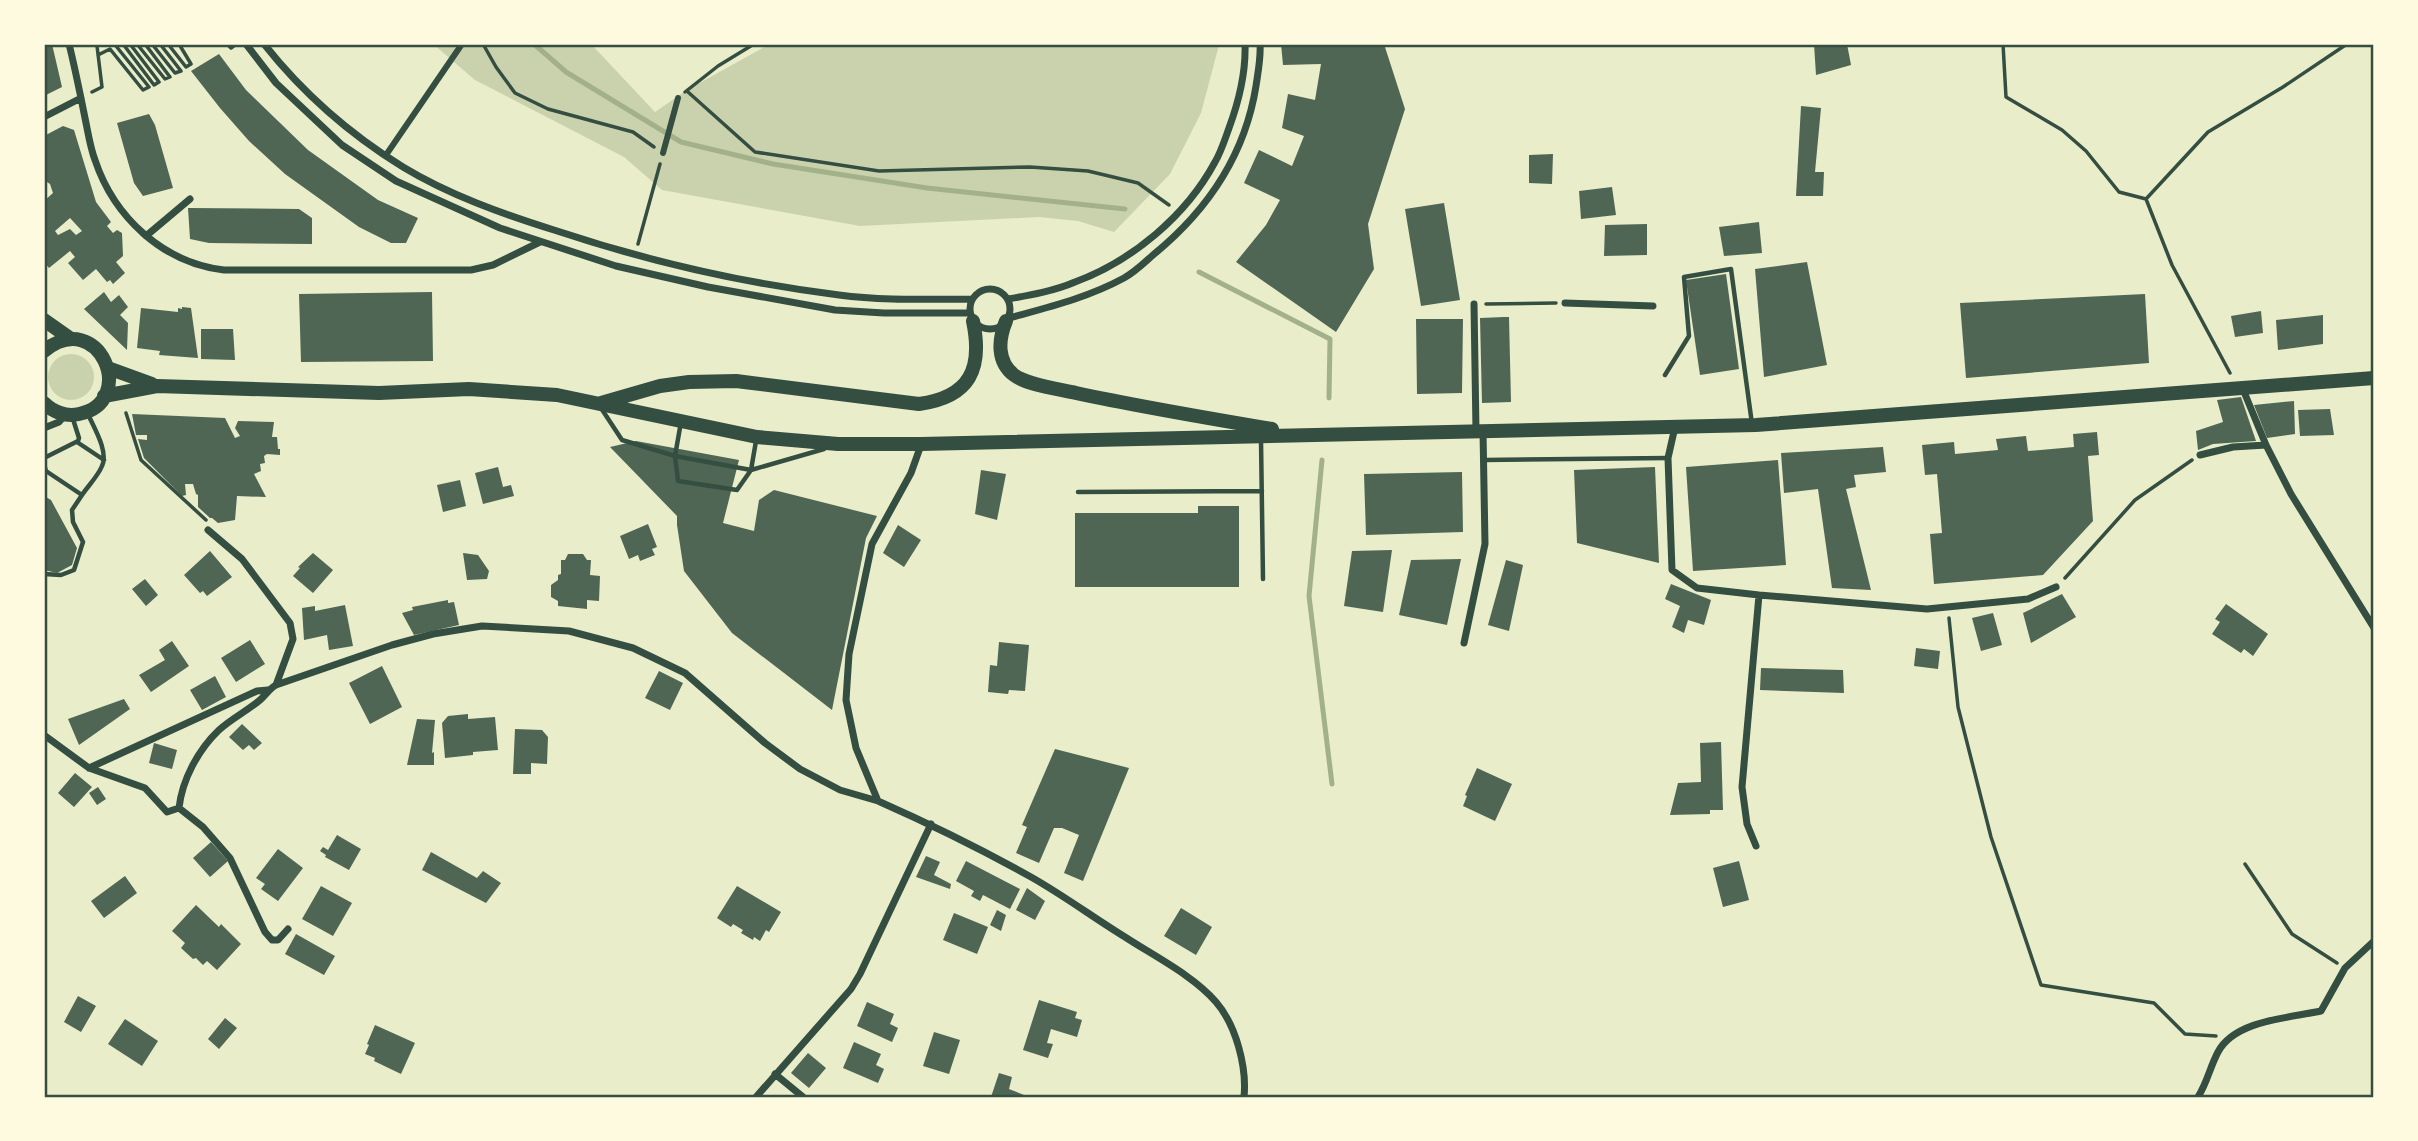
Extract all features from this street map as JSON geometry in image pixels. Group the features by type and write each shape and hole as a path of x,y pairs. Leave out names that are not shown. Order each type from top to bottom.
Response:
{"main road":[{"path":"599,404 660,386 736,381 919,404 934,402 956,392 975,367 978,343 971,317"},
{"path":"44,320 71,339 90,344 99,350 108,368 108,387 104,396 87,412 68,415 55,412 44,403"},
{"path":"1007,320 1001,333 1002,362 1015,376 1041,385 1144,407 1305,435"},
{"path":"44,351 53,343 71,339"},
{"path":"108,368 157,386"},
{"path":"104,396 157,386 379,393 470,389 557,395 757,438 838,444 921,444 1752,425 2374,378"}],"street":[{"path":"69,44 94,159 108,191 146,236 175,256 207,268 224,270 471,270 493,265 540,242"},
{"path":"246,44 276,83 342,145 396,181 466,214 540,242 661,278 835,310 971,317"},
{"path":"264,44 295,80 348,128 404,167 495,210 635,255 715,274 840,295 888,299 972,299"},
{"path":"386,155 462,44"},
{"path":"1008,299 1039,294 1076,282 1113,264 1166,225 1179,212 1197,192 1217,160 1237,107 1245,44"},
{"path":"1007,320 1010,306 1004,294 992,289 978,292 972,299 971,317 978,326 989,330 996,329 1007,320 1085,297 1127,276 1180,233 1211,197 1232,163 1252,108 1261,44"},
{"path":"44,117 81,98"},
{"path":"663,153 678,98"},
{"path":"146,236 190,199"},
{"path":"1565,303 1653,306"},
{"path":"1464,643 1485,544 1484,460 1480,431 1474,304"},
{"path":"2240,388 2291,494 2374,628"},
{"path":"44,428 68,415"},
{"path":"1675,427 1668,458 1672,570 1697,588 1759,596 1927,609 2028,599 2056,587"},
{"path":"878,801 856,748 846,699 849,654 872,544 911,473 921,444"},
{"path":"2200,455 2233,447 2266,446"},
{"path":"179,808 181,792 197,757 219,730 263,698 272,687 293,639 290,623 242,559 208,530"},
{"path":"1756,846 1747,824 1742,787 1759,596"},
{"path":"89,768 257,691 392,645 433,634 482,626 569,632 633,648 685,673 765,743 800,769 840,790 878,801 931,824 1033,878 1160,960 1216,1002 1226,1017 1242,1063 1244,1097"},
{"path":"44,735 89,768 145,788 167,812 179,808"},
{"path":"179,808 203,827 230,858 265,932 272,940 278,940 288,929"},
{"path":"756,1097 860,974 931,824"},
{"path":"2198,1097 2206,1085 2217,1052 2229,1037 2255,1025 2321,1011 2345,968 2374,940"},
{"path":"775,1074 803,1097"}],"lane":[{"path":"1665,374 1689,336 1684,277 1731,269 1752,425"},
{"path":"599,404 622,440 675,456 751,470 838,444"},
{"path":"44,574 61,576 74,570 83,542 73,522 72,510 104,460 87,412"},
{"path":"68,415 79,438 77,442"},
{"path":"681,421 675,456 678,481 737,490 751,470 757,438"},
{"path":"1261,436 1263,579"},
{"path":"77,442 104,460"},
{"path":"44,458 77,442"},
{"path":"1484,460 1668,458"},
{"path":"44,464 46,471 82,495"},
{"path":"1078,492 1262,491"}],"path":[{"path":"81,98 102,86 97,46 102,44"},
{"path":"98,55 110,49 143,90 149,88 119,44"},
{"path":"119,44 154,85 159,82 130,44"},
{"path":"137,44 165,79 170,76 145,44"},
{"path":"152,44 175,73 181,71 160,44"},
{"path":"168,44 186,68 191,64 179,44"},
{"path":"228,44 231,48 237,44"},
{"path":"483,44 496,68 515,93 548,108 633,132 663,153 635,255"},
{"path":"678,98 718,66 754,44"},
{"path":"2003,44 2006,97 2062,130 2086,151 2119,192 2146,199"},
{"path":"2146,199 2208,132 2347,44"},
{"path":"687,90 755,152 879,171 1030,167 1088,171 1138,183 1179,212"},
{"path":"2146,199 2172,265 2240,388"},
{"path":"1474,304 1565,303"},
{"path":"126,413 141,460 209,522 208,530"},
{"path":"2056,587 2136,500 2200,455"},
{"path":"1948,607 1961,720 1991,837 2041,985 2154,1003 2185,1034 2229,1037"},
{"path":"2245,864 2292,934 2345,968"}],"green space":[{"path":"433,44 591,44 655,112 687,90 770,44 1219,45 1201,113 1170,174 1114,232 1078,221 1039,217 860,226 662,190 624,157 475,80"},
{"path":"71,354 87,361 94,377 87,393 71,400 55,393 48,377 55,361"}],"building":[{"path":"44,44 52,44 62,87 44,96"},
{"path":"1281,44 1384,44 1405,109 1368,224 1374,269 1336,332 1236,262 1266,225 1280,200 1244,183 1259,150 1292,166 1304,136 1282,128 1288,94 1315,100 1321,64 1283,65"},
{"path":"1814,44 1847,44 1851,65 1816,75"},
{"path":"219,54 246,90 308,150 378,200 418,218 406,243 391,243 359,227 285,174 249,141 191,71"},
{"path":"1801,106 1821,108 1815,172 1824,172 1823,196 1796,196"},
{"path":"149,114 155,125 173,188 143,196 134,183 117,123"},
{"path":"63,126 74,130 96,202 111,222 107,226 113,233 117,230 122,233 123,256 116,262 125,273 113,284 110,280 107,282 96,269 83,280 68,263 75,257 70,251 49,268 44,262 44,201 53,193 50,184 44,180 44,136","holes":["70,218 82,231 76,235 70,229 58,235 55,231"]},
{"path":"1553,154 1552,184 1529,183 1529,155"},
{"path":"1612,187 1616,215 1581,219 1579,191"},
{"path":"1444,203 1460,300 1421,306 1405,209"},
{"path":"188,208 299,209 312,218 312,244 209,243 190,239"},
{"path":"1759,222 1762,253 1724,256 1719,227"},
{"path":"1647,224 1647,255 1604,256 1605,225"},
{"path":"1807,262 1827,365 1764,377 1755,269"},
{"path":"1726,274 1739,369 1700,375 1686,280"},
{"path":"104,292 111,302 119,295 128,307 120,315 128,323 127,350 84,309"},
{"path":"432,292 433,361 301,362 299,294"},
{"path":"2145,294 2149,363 1966,378 1960,303"},
{"path":"141,308 178,312 178,308 191,308 198,358 159,355 160,351 137,348"},
{"path":"2261,311 2263,333 2235,337 2231,316"},
{"path":"2323,315 2323,344 2278,350 2276,320"},
{"path":"1509,317 1511,402 1482,403 1480,318"},
{"path":"1416,319 1463,319 1462,393 1417,394"},
{"path":"201,329 233,329 235,360 201,359"},
{"path":"2241,397 2256,441 2213,444 2198,450 2196,431 2223,422 2217,400"},
{"path":"2294,401 2295,434 2267,438 2254,405"},
{"path":"2330,409 2334,435 2300,436 2298,410"},
{"path":"132,414 225,418 235,438 240,436 235,428 238,421 274,422 272,437 277,437 280,455 264,456 265,463 260,464 261,471 254,474 266,497 237,496 235,520 218,523 198,507 198,495 193,484 185,484 186,495 182,496 144,458 138,439 147,440 147,435 136,435"},
{"path":"2097,432 2099,455 2088,456 2093,521 2043,575 1934,584 1930,534 1942,533 1937,474 1925,475 1922,445 1954,442 1955,454 1998,450 1996,439 2026,436 2028,451 2074,447 2073,434"},
{"path":"636,441 739,460 723,523 754,531 759,500 774,490 877,516 866,538 832,710 732,633 684,571 677,516 610,447"},
{"path":"1883,447 1886,472 1854,475 1856,487 1846,489 1871,590 1832,588 1818,489 1784,493 1781,453"},
{"path":"1778,460 1786,565 1693,571 1686,467"},
{"path":"498,467 503,487 511,485 514,496 483,504 475,473"},
{"path":"1655,467 1659,563 1577,543 1574,470"},
{"path":"981,470 1006,474 997,520 975,514"},
{"path":"1462,472 1463,532 1366,535 1364,474"},
{"path":"460,480 466,506 443,512 437,485"},
{"path":"44,496 51,500 77,548 72,565 57,573 44,570"},
{"path":"1198,506 1239,506 1239,587 1075,587 1075,513 1198,513"},
{"path":"648,524 657,547 652,549 655,555 640,561 638,555 629,559 620,536"},
{"path":"898,525 921,540 904,567 883,553"},
{"path":"1392,550 1383,612 1344,606 1352,551"},
{"path":"210,551 232,577 207,596 203,591 200,593 184,575"},
{"path":"313,553 333,570 313,593 293,576 300,568 298,567"},
{"path":"463,553 478,555 489,571 487,579 467,580"},
{"path":"568,554 583,554 587,560 591,560 590,575 600,576 599,601 587,600 587,609 558,606 558,601 551,597 551,585 558,580 561,560 565,560"},
{"path":"1461,559 1447,625 1399,615 1411,560"},
{"path":"1506,560 1523,565 1509,631 1488,625"},
{"path":"145,579 158,595 146,606 132,589"},
{"path":"1671,584 1711,600 1704,625 1688,620 1684,633 1672,627 1680,606 1665,599"},
{"path":"2062,594 2076,617 2031,643 2023,613"},
{"path":"448,600 448,603 454,602 459,625 414,635 402,613 413,610 412,607"},
{"path":"2226,604 2268,634 2253,656 2244,649 2241,653 2212,634 2220,622 2215,619"},
{"path":"345,605 353,646 329,650 327,635 304,640 302,608 315,606 315,611"},
{"path":"1993,613 2002,645 1981,651 1972,618"},
{"path":"250,640 265,664 236,682 221,658"},
{"path":"172,641 189,666 151,692 139,675 165,660 159,650"},
{"path":"999,642 1029,645 1025,691 1009,690 1008,694 988,692 990,665 997,666"},
{"path":"1916,648 1940,651 1938,669 1914,666"},
{"path":"382,666 402,707 370,724 349,683"},
{"path":"1761,668 1843,670 1844,693 1760,690"},
{"path":"659,671 683,683 670,710 645,698"},
{"path":"215,676 226,697 202,710 190,690"},
{"path":"124,699 130,709 79,745 68,719"},
{"path":"468,714 468,719 495,717 498,750 445,758 442,723 448,716"},
{"path":"417,719 435,720 432,753 434,752 434,765 407,765"},
{"path":"242,724 262,743 254,750 249,745 243,750 229,737"},
{"path":"515,729 542,730 548,737 547,764 531,763 531,774 513,774"},
{"path":"1721,742 1723,810 1710,810 1710,814 1670,815 1678,783 1701,782 1700,743"},
{"path":"154,743 177,750 172,769 149,763"},
{"path":"1055,749 1129,768 1083,881 1064,873 1079,835 1062,828 1054,828 1039,863 1016,853 1027,827 1022,825"},
{"path":"1477,768 1512,784 1495,821 1463,806"},
{"path":"75,773 92,787 74,807 58,793"},
{"path":"98,787 106,799 97,805 89,793"},
{"path":"337,835 361,849 349,870 325,857 320,851 323,847 328,850"},
{"path":"211,842 228,861 210,877 193,858"},
{"path":"278,849 303,868 278,901 261,889 265,884 256,878"},
{"path":"431,852 477,878 483,871 501,883 486,903 422,870"},
{"path":"926,856 940,862 934,875 951,884 950,889 916,877"},
{"path":"966,861 1020,889 1010,909 983,895 980,901 971,896 974,891 956,881"},
{"path":"1739,861 1749,900 1723,907 1713,868"},
{"path":"125,876 137,893 104,918 91,901"},
{"path":"321,886 352,903 333,936 302,919"},
{"path":"737,886 781,912 760,941 754,937 753,940 741,933 743,930 733,924 731,927 717,918"},
{"path":"1027,888 1045,901 1035,920 1016,910"},
{"path":"196,905 241,944 217,970 207,961 203,965 196,958 193,959 181,948 185,943 172,931"},
{"path":"1181,908 1212,927 1196,955 1164,936"},
{"path":"997,910 1006,915 1001,931 990,925"},
{"path":"954,913 988,927 977,954 943,940"},
{"path":"296,934 335,956 324,975 285,954"},
{"path":"78,996 96,1006 81,1032 64,1022"},
{"path":"1039,1000 1077,1012 1075,1018 1082,1020 1077,1037 1051,1029 1047,1043 1053,1044 1048,1058 1023,1050"},
{"path":"867,1002 894,1014 890,1024 898,1028 892,1042 857,1026"},
{"path":"225,1018 237,1028 219,1049 208,1039"},
{"path":"125,1019 158,1041 142,1066 108,1044"},
{"path":"375,1025 415,1043 401,1074 365,1054"},
{"path":"934,1032 960,1040 949,1074 923,1066"},
{"path":"854,1042 881,1054 876,1065 884,1069 878,1083 843,1068"},
{"path":"808,1053 826,1068 809,1088 791,1073"},
{"path":"999,1073 1012,1077 1009,1089 1024,1095 1023,1097 991,1097"}],"waterway":[{"path":"534,44 566,72 681,142 773,164 927,188 1125,209"},
{"path":"1199,272 1330,339 1329,398"},
{"path":"1322,460 1309,596 1332,784"}]}
